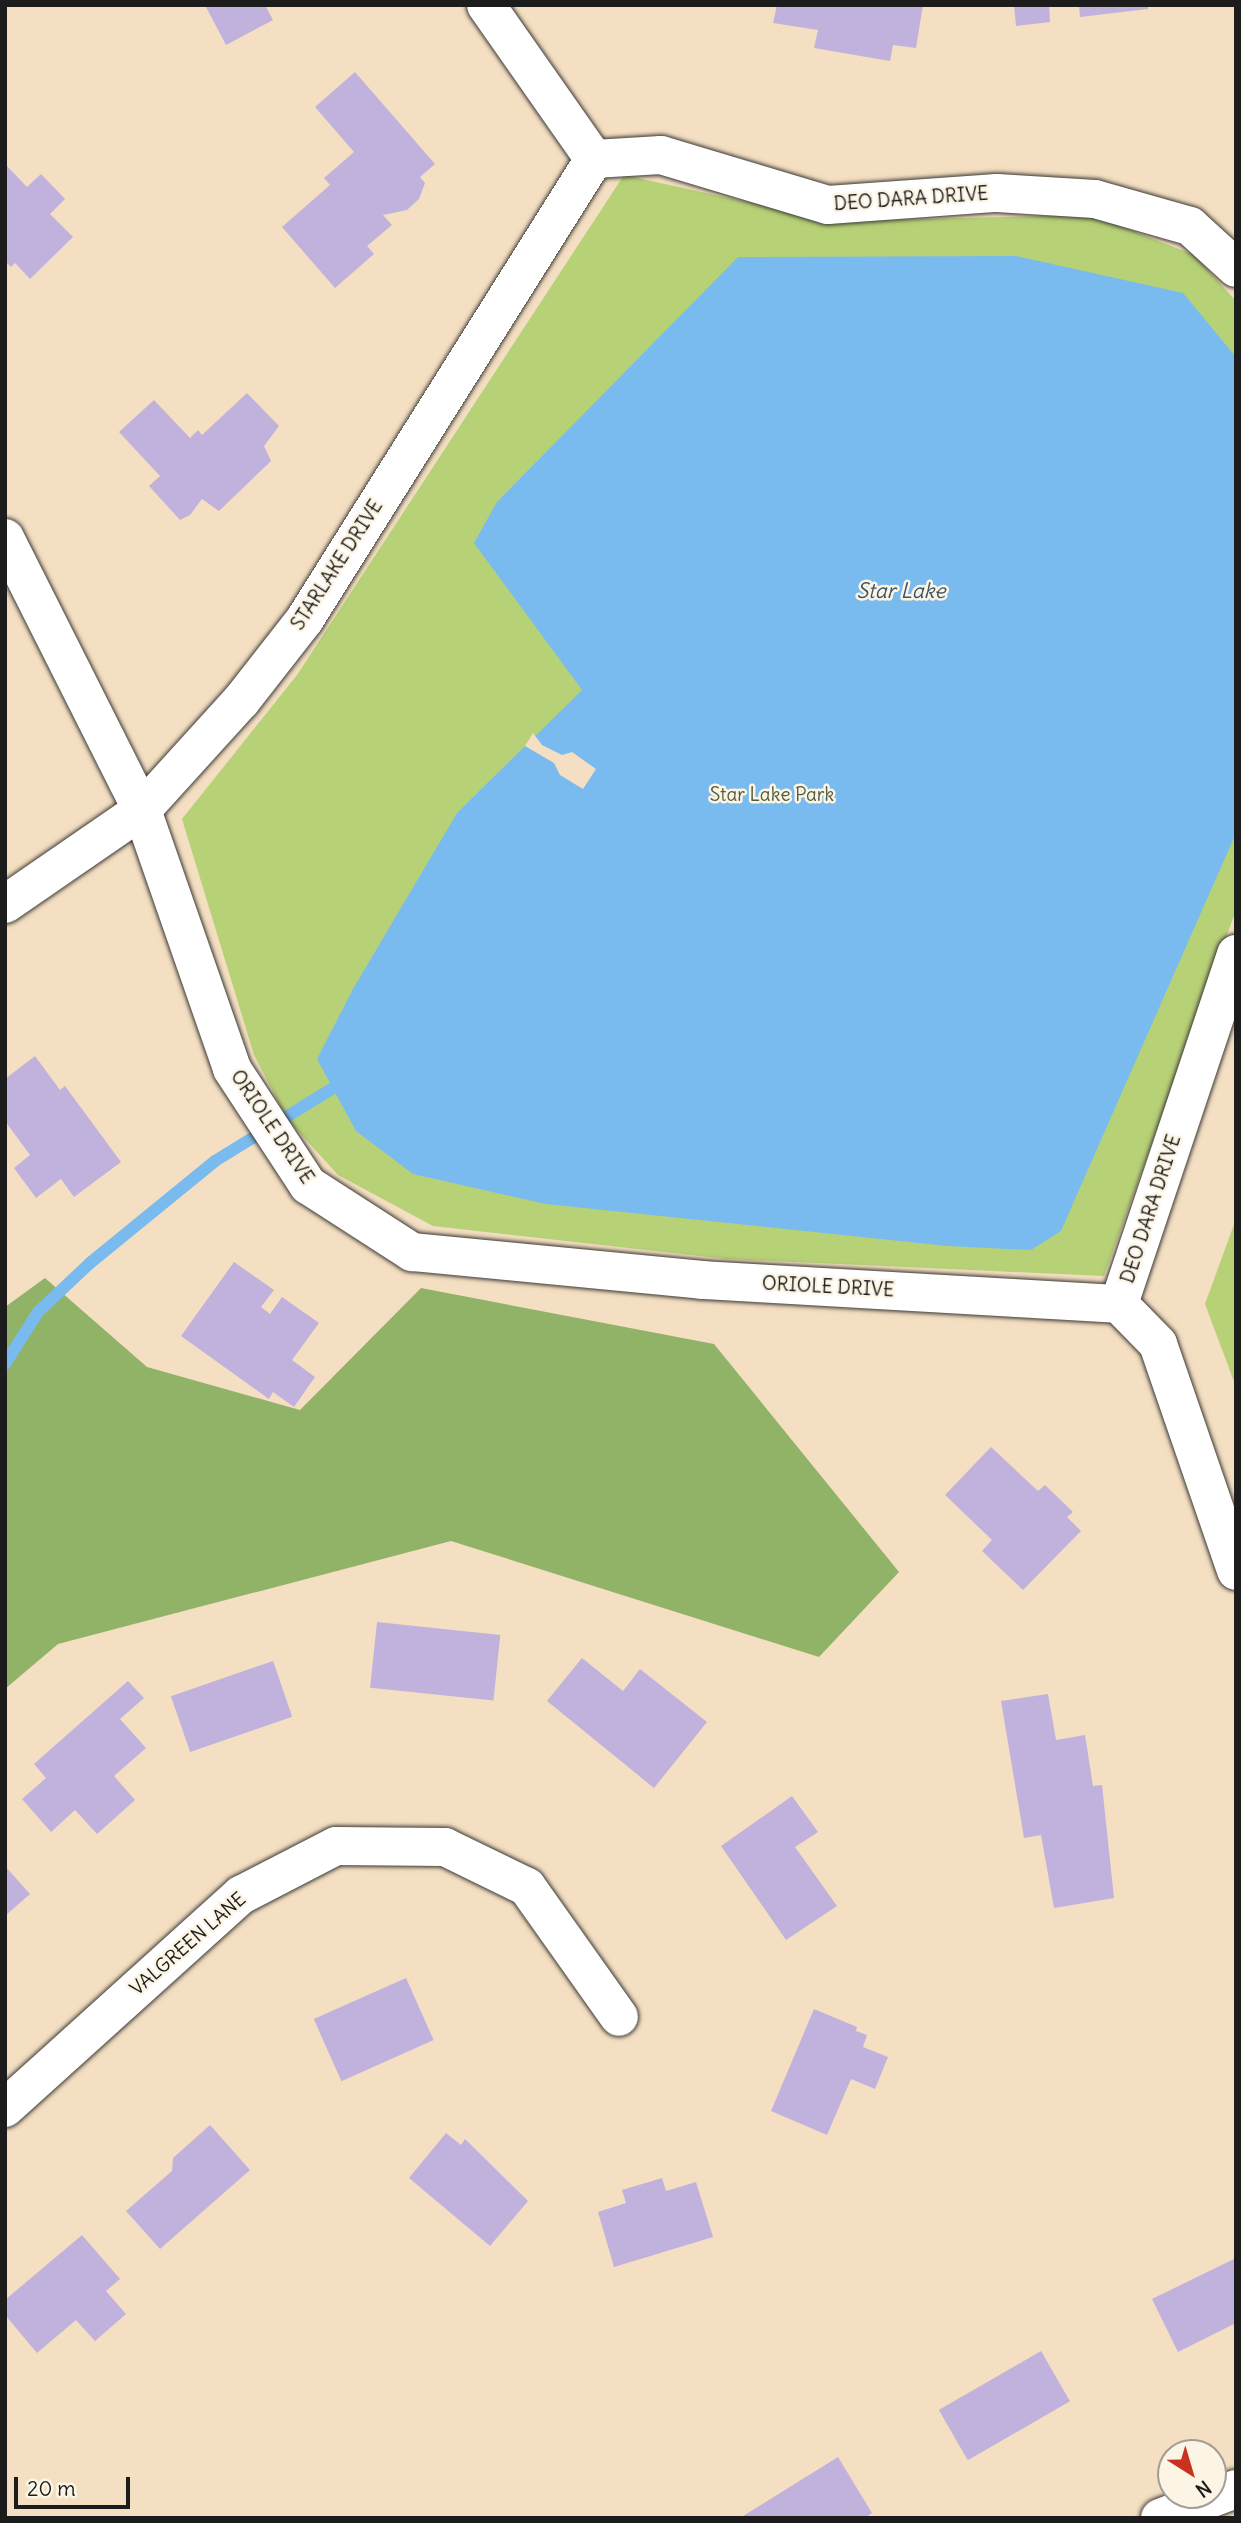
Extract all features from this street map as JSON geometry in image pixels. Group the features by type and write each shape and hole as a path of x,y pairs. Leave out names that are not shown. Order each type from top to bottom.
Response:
{"street":[{"path":"486,5 594,159"},
{"name":"DEO DARA DRIVE","path":"594,159 661,155 828,205 997,193 1095,199 1190,226 1236,268"},
{"name":"STARLAKE DRIVE","path":"5,904 142,810 240,701 305,619 594,159"},
{"name":"ORIOLE DRIVE","path":"5,538 142,810 232,1069 308,1185 412,1252 702,1280 1119,1304"},
{"name":"DEO DARA DRIVE","path":"1236,954 1119,1304 1158,1344 1236,1571"},
{"name":"VALGREEN LANE","path":"5,2108 241,1895 335,1846 445,1847 527,1887 619,2017"},
{"path":"1160,2518 1236,2489"}],"green space":[{"name":"Star Lake","path":"624,175 834,221 1092,215 1194,255 1236,301 1236,910 1104,1276 726,1259 433,1226 338,1175 288,1120 254,1055 182,819 297,675"},
{"path":"1236,1219 1236,1387 1205,1304"},
{"path":"45,1278 147,1367 300,1410 421,1288 714,1344 899,1572 819,1657 451,1541 58,1644 5,1689 5,1307"}],"water":[{"name":"Star Lake","path":"1016,256 1183,293 1236,357 1236,833 1061,1231 1031,1250 947,1246 546,1204 413,1174 356,1131 317,1059 353,989 457,813 582,690 474,543 497,502 738,257"}],"pier":[{"path":"533,733 542,745 562,755 572,752 596,769 583,789 560,775 554,763 525,746"}],"building":[{"path":"205,5 265,5 273,20 226,45"},
{"path":"777,5 923,5 916,48 893,45 890,61 814,48 818,30 773,23"},
{"path":"1014,5 1049,5 1050,22 1016,26"},
{"path":"1079,5 1148,5 1148,9 1080,17"},
{"path":"355,72 435,164 420,177 425,183 419,199 407,210 383,215 392,225 367,246 374,254 335,288 282,227 330,185 324,178 354,152 315,107"},
{"path":"5,164 27,187 41,174 65,199 50,214 73,237 30,279 15,263 11,267 5,261"},
{"path":"247,393 279,426 264,446 271,461 219,511 202,499 190,515 180,520 149,486 160,476 119,432 154,400 190,438 198,430 202,435"},
{"path":"35,1056 60,1090 65,1086 121,1162 74,1197 61,1179 36,1198 14,1168 30,1155 5,1121 5,1079"},
{"path":"234,1262 274,1290 261,1307 270,1314 282,1297 319,1323 292,1360 315,1377 294,1407 273,1392 269,1399 181,1336"},
{"path":"991,1447 1038,1491 1045,1485 1073,1512 1067,1517 1081,1531 1023,1590 982,1551 992,1540 945,1495"},
{"path":"377,1622 500,1635 493,1701 370,1688"},
{"path":"582,1658 623,1691 640,1669 707,1722 654,1788 547,1701"},
{"path":"273,1661 292,1717 190,1752 171,1696"},
{"path":"128,1681 144,1698 120,1719 146,1748 114,1776 135,1800 97,1834 75,1810 51,1832 22,1799 46,1778 34,1764"},
{"path":"1048,1694 1056,1740 1085,1735 1093,1786 1102,1785 1114,1898 1054,1908 1041,1835 1024,1838 1001,1701"},
{"path":"792,1796 818,1832 795,1847 837,1906 786,1940 721,1846"},
{"path":"5,1866 30,1894 5,1916"},
{"path":"406,1978 434,2040 341,2081 314,2019"},
{"path":"814,2009 857,2027 856,2031 867,2035 863,2047 888,2057 875,2089 851,2079 827,2135 771,2111"},
{"path":"210,2125 250,2170 160,2249 126,2211 172,2171 173,2158"},
{"path":"446,2133 461,2145 465,2139 528,2201 490,2246 409,2178"},
{"path":"662,2178 666,2191 696,2182 713,2237 614,2267 598,2212 626,2203 622,2190"},
{"path":"82,2235 120,2279 106,2291 126,2314 95,2341 76,2320 37,2353 5,2315 5,2300"},
{"path":"1236,2258 1236,2323 1178,2352 1152,2299"},
{"path":"1041,2351 1070,2401 968,2460 939,2410"},
{"path":"838,2457 872,2513 865,2518 740,2518"}],"waterway":[{"path":"5,1364 38,1312 90,1263 215,1161 333,1088"}],"park label":[{"name":"Star Lake Park","path":"772,795"}]}
